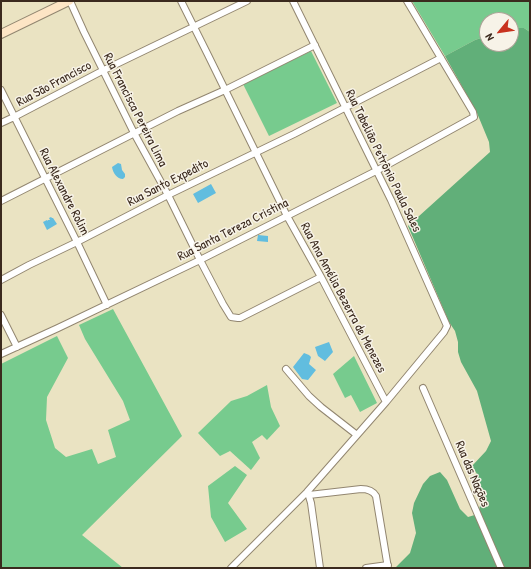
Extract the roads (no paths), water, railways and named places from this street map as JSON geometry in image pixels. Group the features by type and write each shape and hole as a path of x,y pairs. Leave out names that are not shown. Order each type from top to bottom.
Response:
{"main road":[{"path":"1,34 69,1"}],"street":[{"name":"Rua Francisca Pereira Lima","path":"69,1 102,71 168,195 229,315 238,318 321,277"},
{"name":"Rua Ana Amélia Bezerra de Menezes","path":"181,1 287,216 321,277 386,402"},
{"name":"Rua São Francisco","path":"1,123 102,71 247,1"},
{"name":"Rua Tabelião Petrônio Paula Sales","path":"293,1 391,200 447,326 444,332 386,402"},
{"path":"407,1 441,58"},
{"path":"1,202 178,111 225,90 315,45"},
{"name":"Rua Santo Expedito","path":"1,280 168,195 294,134 441,58"},
{"name":"Rua Santa Tereza Cristina","path":"1,354 200,260 376,171 472,119 474,117 473,112 441,58"},
{"name":"Rua Alexandre Rolim","path":"1,90 107,305"},
{"path":"1,315 17,347"},
{"path":"286,369 315,401 357,435"},
{"name":"Rua das Nações","path":"423,388 501,568"},
{"path":"231,568 308,493 386,402"},
{"path":"308,493 361,489 369,490 376,496 388,566 366,568"},
{"path":"308,493 320,568"}],"water":[{"path":"118,163 121,164 122,170 125,174 123,179 117,177 112,167"},
{"path":"211,184 216,193 198,203 193,194"},
{"path":"51,217 57,224 47,230 43,222 50,220 49,218"},
{"path":"258,235 268,236 268,242 257,241"},
{"path":"329,342 333,352 325,361 318,356 315,347"},
{"path":"304,353 311,357 309,364 316,370 308,380 302,379 293,367"}]}
